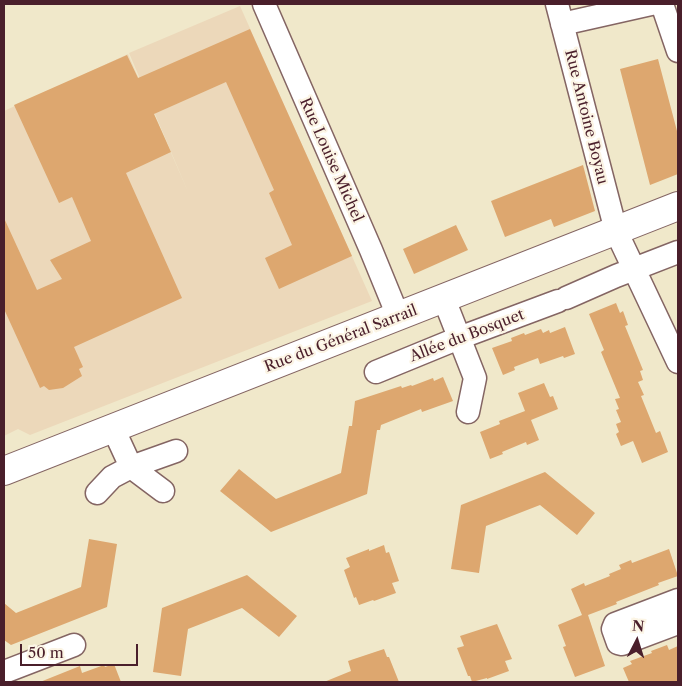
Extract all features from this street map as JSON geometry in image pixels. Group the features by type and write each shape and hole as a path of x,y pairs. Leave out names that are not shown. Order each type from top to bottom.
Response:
{"main road":[{"name":"Rue du Général Sarrail","path":"4,472 678,206"}],"street":[{"name":"Rue Louise Michel","path":"264,4 398,316"},
{"path":"560,14 651,4"},
{"path":"662,4 678,51"},
{"name":"Rue Antoine Boyau","path":"560,14 616,231 678,362"},
{"name":"Allée du Bosquet","path":"376,372 678,252"},
{"path":"444,299 475,378 468,412"},
{"path":"113,428 131,467 162,491"},
{"path":"97,493 112,477 131,467 176,451"},
{"path":"678,600 616,624 613,629 618,642 622,644 678,623"},
{"path":"4,672 74,645"}],"shaded area":[{"path":"240,6 372,301 30,435 18,429 4,436 4,111 128,54 189,194 129,53"}],"building":[{"path":"250,29 352,256 279,289 265,258 292,245 269,193 274,190 226,82 154,114 171,152 126,173 182,298 74,347 83,367 79,369 82,376 63,388 49,390 44,386 40,388 4,309 4,218 37,290 62,279 50,260 91,241 72,197 59,203 14,105 127,55 138,78"},
{"path":"658,59 678,131 678,174 650,185 620,69"},
{"path":"583,165 595,211 554,227 551,219 505,237 491,201"},
{"path":"456,225 468,250 414,274 403,249"},
{"path":"616,303 620,313 623,311 628,325 625,326 643,370 640,371 643,380 638,382 644,395 641,396 656,433 660,431 668,452 642,463 633,441 621,446 616,434 619,432 616,424 621,422 616,410 619,409 615,399 620,398 601,352 604,350 589,314"},
{"path":"565,327 575,354 540,364 538,358 514,367 515,370 503,375 492,348 512,341 511,338 524,333 525,335 541,329 543,333 549,330 550,333"},
{"path":"443,377 453,401 422,412 421,409 381,425 380,430 377,430 367,494 271,532 220,491 239,469 276,499 341,473 349,426 352,426 355,401 401,386 402,388 412,386 433,378 434,381"},
{"path":"544,383 550,397 553,396 558,409 531,420 539,440 527,445 526,442 490,459 480,432 500,424 499,421 525,411 518,393"},
{"path":"545,472 595,513 577,535 540,505 486,526 479,573 451,569 461,505"},
{"path":"89,539 117,544 107,607 11,645 4,640 4,603 16,613 81,587"},
{"path":"384,545 386,553 389,552 399,581 392,583 396,593 359,605 356,597 354,598 344,570 350,567 346,558"},
{"path":"669,549 678,576 658,583 659,585 588,615 605,666 575,677 563,647 566,646 558,625 582,615 571,589 584,583 585,586 610,576 609,574 621,569 619,565 631,560 632,563"},
{"path":"247,575 297,616 279,637 242,608 188,629 181,676 153,672 162,608"},
{"path":"497,624 512,659 505,661 509,671 472,682 457,648 464,646 460,636"},
{"path":"667,645 669,650 678,646 678,682 629,682 623,668 632,664 630,661"},
{"path":"384,649 399,682 324,682 351,671 348,661"},
{"path":"114,664 121,682 40,682 80,666 82,673 104,665 105,667"}]}
